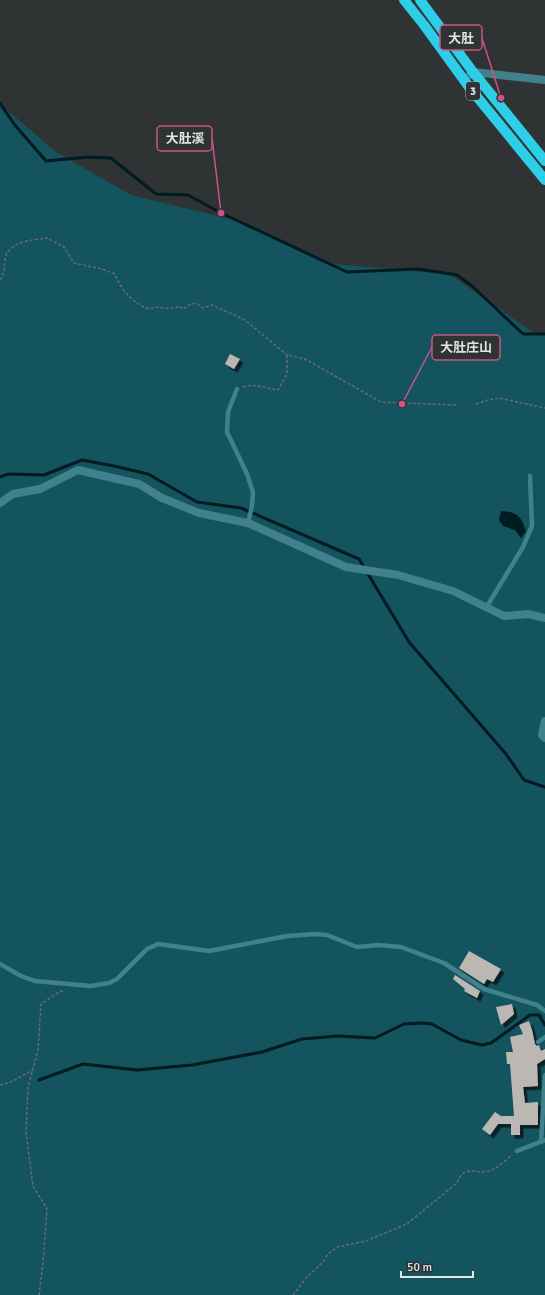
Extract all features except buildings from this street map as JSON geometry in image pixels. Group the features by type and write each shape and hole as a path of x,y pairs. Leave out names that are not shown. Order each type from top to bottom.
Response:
{"main road":[{"name":"3","path":"404,0 464,80 545,180"},
{"name":"3","path":"420,0 473,72 545,161"}],"street":[{"path":"464,80 473,72 545,80"},
{"path":"0,503 13,494 40,489 78,470 139,484 162,498 199,513 248,523 346,568 398,575 453,591 504,616 528,614 545,618"},
{"path":"545,721 542,735 545,738"}],"lane":[{"path":"237,389 228,412 227,432 247,474 253,492 252,506 248,523"},
{"path":"486,608 523,547 532,526 530,476"},
{"path":"0,964 21,976 35,981 91,986 109,983 117,979 147,949 158,944 209,952 286,936 316,934 327,935 358,947 378,945 401,947 444,964 484,990 537,1005 545,1011"},
{"path":"538,1042 545,1037"},
{"path":"517,1151 543,1141 545,1075"}],"path":[{"path":"0,280 4,274 6,257 9,249 24,242 46,238 64,247 74,263 102,269 115,274 118,284 131,298 144,308 150,309 154,307 174,309 179,306 183,309 196,303 203,308 212,305 245,320 287,355 305,359 381,402 456,405"},
{"path":"237,389 252,385 278,390 287,374 287,355"},
{"path":"476,404 499,398 545,408"},
{"path":"39,1295 47,1209 33,1186 26,1132 28,1087 38,1050 41,1004 59,992 65,991"},
{"path":"0,1085 9,1083 33,1070"},
{"path":"293,1295 306,1278 323,1262 328,1254 337,1247 366,1241 407,1224 457,1184 460,1176 469,1170 489,1171 517,1151"}],"shaded area":[{"path":"0,104 56,152 131,195 242,222 334,264 449,274 534,333 545,334 545,1295 0,1295"},
{"path":"501,511 511,512 520,518 526,531 521,538 515,530 503,526 499,520"}],"waterway":[{"path":"0,103 14,124 46,161 89,157 111,158 156,194 188,195 221,213 347,272 418,269 457,275 472,286 523,334 545,334"},
{"path":"0,477 8,474 44,475 82,460 114,466 148,474 197,502 241,508 359,559 409,642 506,754 524,780 545,787"},
{"path":"39,1080 83,1064 137,1070 192,1065 262,1052 302,1039 338,1036 375,1038 404,1024 432,1024 461,1040 482,1045 491,1043 530,1015 539,1015 545,1025"}],"place":[{"name":"大肚","path":"501,98"},
{"name":"大肚溪","path":"221,213"},
{"name":"大肚庄山","path":"402,404"}]}
